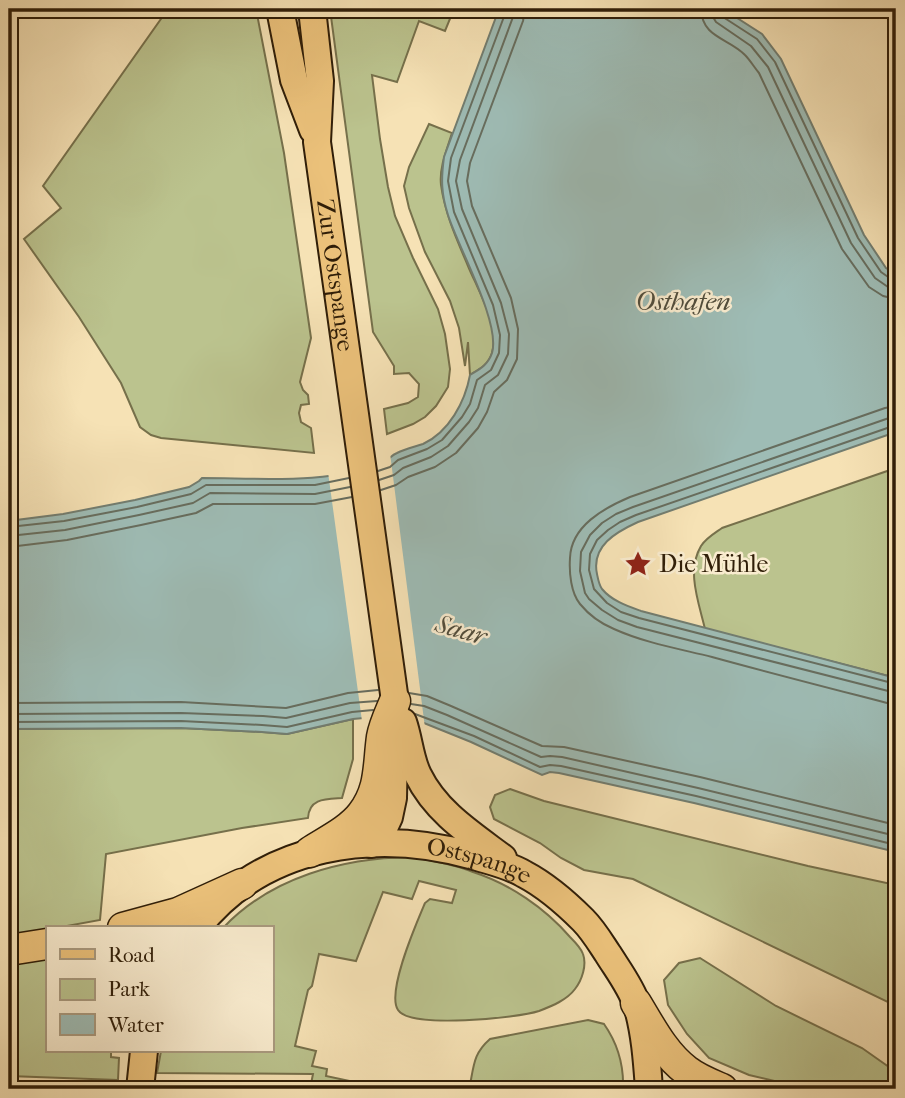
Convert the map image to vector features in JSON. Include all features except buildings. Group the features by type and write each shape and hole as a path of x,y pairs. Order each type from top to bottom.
{"highway":[{"path":"310,852 362,815 374,793 396,775 382,734 395,701"},
{"path":"134,926 178,913 242,884"},
{"path":"9,950 46,944"},
{"path":"636,1003 654,1032 686,1070 722,1089"}],"main road":[{"name":"Zur Ostspange","path":"280,9 294,80 317,142"},
{"name":"Zur Ostspange","path":"312,9 320,81 317,142 395,701"},
{"path":"370,844 383,830 389,817 396,775 434,800 446,814 524,874"},
{"name":"Ostspange","path":"199,926 242,884 310,852 396,843 450,849 496,863 524,874 551,892 597,936 621,973 636,1003 643,1029 649,1089"},
{"path":"140,1089 144,1052"}],"green space":[{"path":"168,9 256,9 284,153 311,338 300,382 308,395 309,404 301,405 299,413 301,422 311,428 314,453 161,438 140,427 121,383 24,239 61,208 43,186"},
{"path":"330,9 454,9 445,31 419,21 397,82 372,75 380,139 395,216 438,309 450,369 448,387 436,406 413,424 387,434 384,409 408,403 418,397 419,384 409,373 394,374 394,366 373,332"},
{"path":"429,124 452,133 441,172 445,206 487,309 493,332 494,343 488,361 470,375 468,342 465,366 459,328 450,301 425,252 404,186 409,167"},
{"path":"896,468 896,678 705,629 697,598 694,566 701,546 708,538 722,528"},
{"path":"353,719 353,759 342,798 324,799 315,803 308,818 106,854 100,920 67,926 46,926 46,930 9,937 9,729 181,728 287,734"},
{"path":"510,789 544,801 896,885 896,1006 633,879 584,870 561,858 540,843 494,819 490,807 495,795"},
{"path":"411,857 465,869 513,890 538,907 560,926 582,952 584,968 575,989 549,1007 527,1014 442,1021 407,1016 398,1010 395,1001 399,973 425,903 430,899 452,903 456,890 419,881 412,899 383,892 356,961 319,954 295,1046 316,1051 312,1066 327,1069 326,1076 387,1089 310,1089 313,1074 157,1073 161,1052 273,1052 273,926 225,926 242,910 286,883 334,866"},
{"path":"46,956 46,1052 111,1052 111,1057 119,1058 118,1080 9,1076 9,962"},
{"path":"700,958 776,1006 862,1048 896,1072 896,1089 808,1089 749,1075 709,1058 687,1034 668,1005 664,980 679,963"},
{"path":"588,1020 604,1024 613,1039 621,1063 623,1089 532,1089 470,1085 478,1054 490,1039"}],"water":[{"path":"499,9 723,9 762,34 781,59 864,235 886,268 896,274 896,432 638,522 607,541 596,564 602,589 615,600 630,607 896,678 896,852 559,773 542,775 419,721 385,716 353,719 287,734 181,728 9,729 9,521 135,500 189,487 202,478 294,479 341,474 384,462 395,454 423,444 448,424 460,406 470,375 488,361 493,340 485,305 446,207 442,186 443,165"}],"pier":[{"path":"390,453 425,728 385,719 362,721 328,472 385,458"}],"place":[{"name":"Die Mühle","path":"638,564"}],"water label":[{"name":"Osthafen","path":"683,301"},
{"name":"Saar","path":"461,630"}]}
